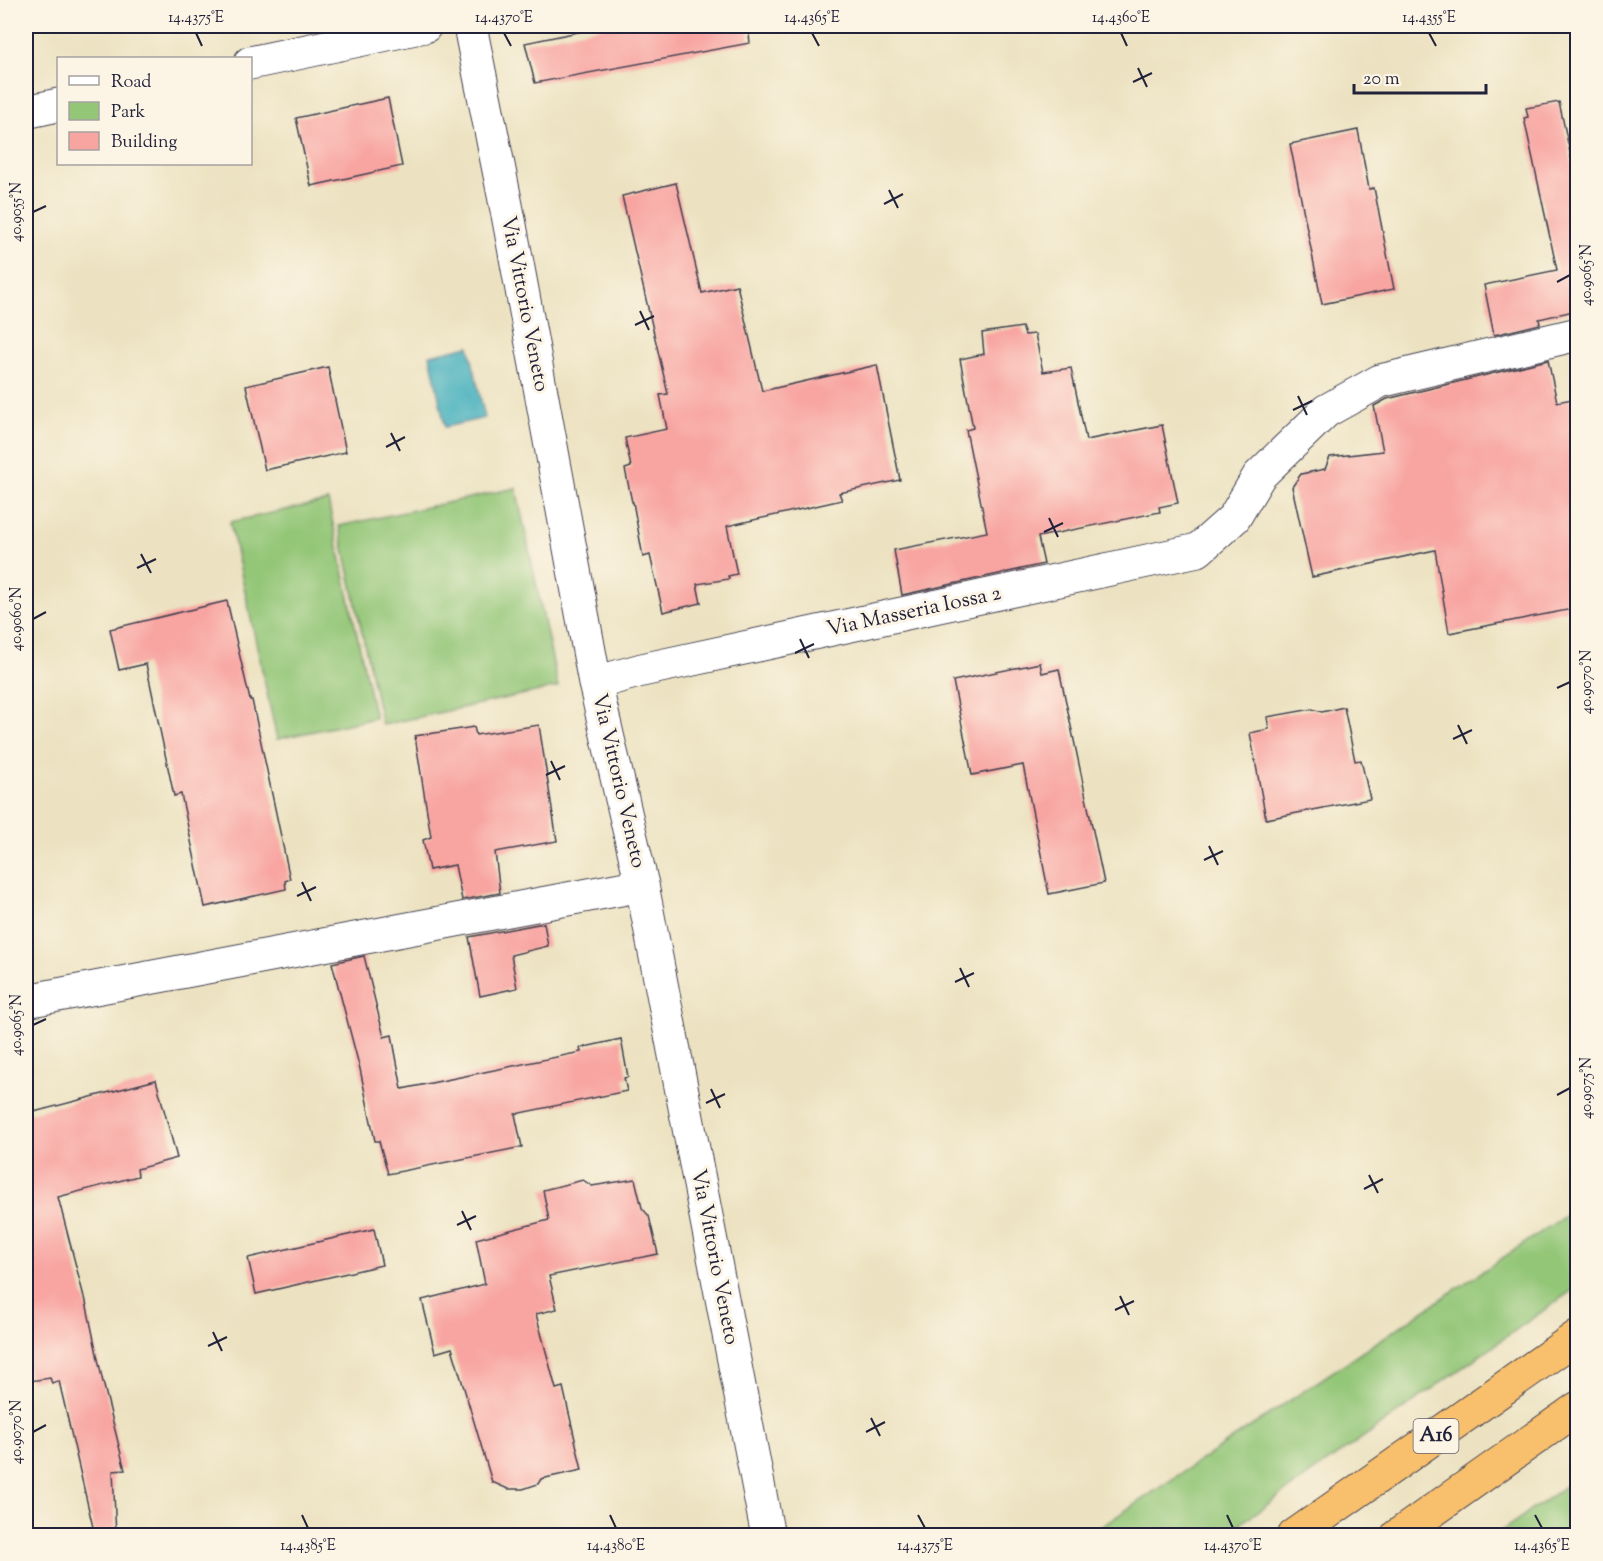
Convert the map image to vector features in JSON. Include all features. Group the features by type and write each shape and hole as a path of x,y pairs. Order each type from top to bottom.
{"highway":[{"name":"A16","path":"1294,1536 1578,1336"},
{"path":"1396,1536 1578,1408"}],"street":[{"path":"252,63 425,26"},
{"name":"Via Vittorio Veneto","path":"471,26 595,683 642,885 768,1536"},
{"path":"26,112 57,105"},
{"name":"Via Masseria Iossa 2","path":"595,683 654,668 1198,550 1234,518 1259,476 1326,411 1380,381 1578,334"},
{"path":"26,1000 642,885"}],"green space":[{"path":"516,488 558,687 382,725 339,526"},
{"path":"328,501 375,718 277,739 230,522"},
{"path":"1577,1208 1577,1287 1224,1535 1089,1535"},
{"path":"1577,1478 1577,1535 1496,1535"}],"water":[{"path":"469,346 485,418 445,427 430,355"}],"building":[{"path":"607,26 748,26 750,43 535,83 525,43"},
{"path":"388,98 402,166 311,186 296,118"},
{"path":"1559,102 1578,189 1578,310 1539,319 1540,324 1494,335 1484,285 1557,270 1524,118 1528,117 1526,108"},
{"path":"1358,130 1369,189 1374,188 1394,289 1322,304 1290,144"},
{"path":"676,183 702,293 737,285 762,391 877,365 900,480 839,493 842,500 727,526 737,574 728,576 729,579 697,584 701,603 663,612 650,555 643,557 625,469 631,467 625,438 667,429 660,395 668,394 622,196"},
{"path":"1022,327 1025,335 1035,334 1043,372 1071,368 1086,440 1162,425 1178,503 1159,507 1160,512 1038,537 1044,564 902,595 894,550 987,532 966,430 973,428 960,359 984,354 982,333"},
{"path":"1548,360 1557,402 1578,398 1578,608 1449,633 1435,550 1312,577 1292,487 1301,474 1325,469 1330,457 1383,451 1374,406 1387,399"},
{"path":"328,367 346,452 265,470 246,386"},
{"path":"227,601 250,700 252,700 290,879 285,881 286,889 205,907 181,794 174,796 146,664 119,670 110,629"},
{"path":"1040,663 1042,673 1059,669 1104,883 1049,894 1023,765 972,775 953,681"},
{"path":"1344,707 1355,761 1361,760 1370,799 1266,819 1250,733 1269,729 1267,717 1312,709 1322,712"},
{"path":"539,725 557,841 495,852 500,893 462,900 455,865 429,870 423,840 431,837 415,736 474,727 476,735"},
{"path":"544,923 548,946 511,955 517,988 480,996 469,937"},
{"path":"364,956 384,1037 392,1035 402,1089 581,1052 580,1048 621,1039 628,1077 624,1078 627,1091 515,1114 522,1147 388,1174 379,1141 375,1141 360,1069 332,963"},
{"path":"156,1080 177,1158 137,1169 138,1176 58,1197 85,1297 125,1470 113,1471 116,1536 95,1536 59,1381 52,1383 50,1378 30,1381 26,1362 26,1114"},
{"path":"635,1179 642,1208 649,1216 658,1254 549,1276 557,1309 536,1314 556,1389 563,1387 582,1470 541,1479 538,1484 523,1489 508,1489 492,1482 452,1348 435,1353 422,1300 485,1284 476,1239 549,1220 543,1190 583,1180 592,1186"},
{"path":"374,1229 382,1265 256,1294 248,1258"}]}
